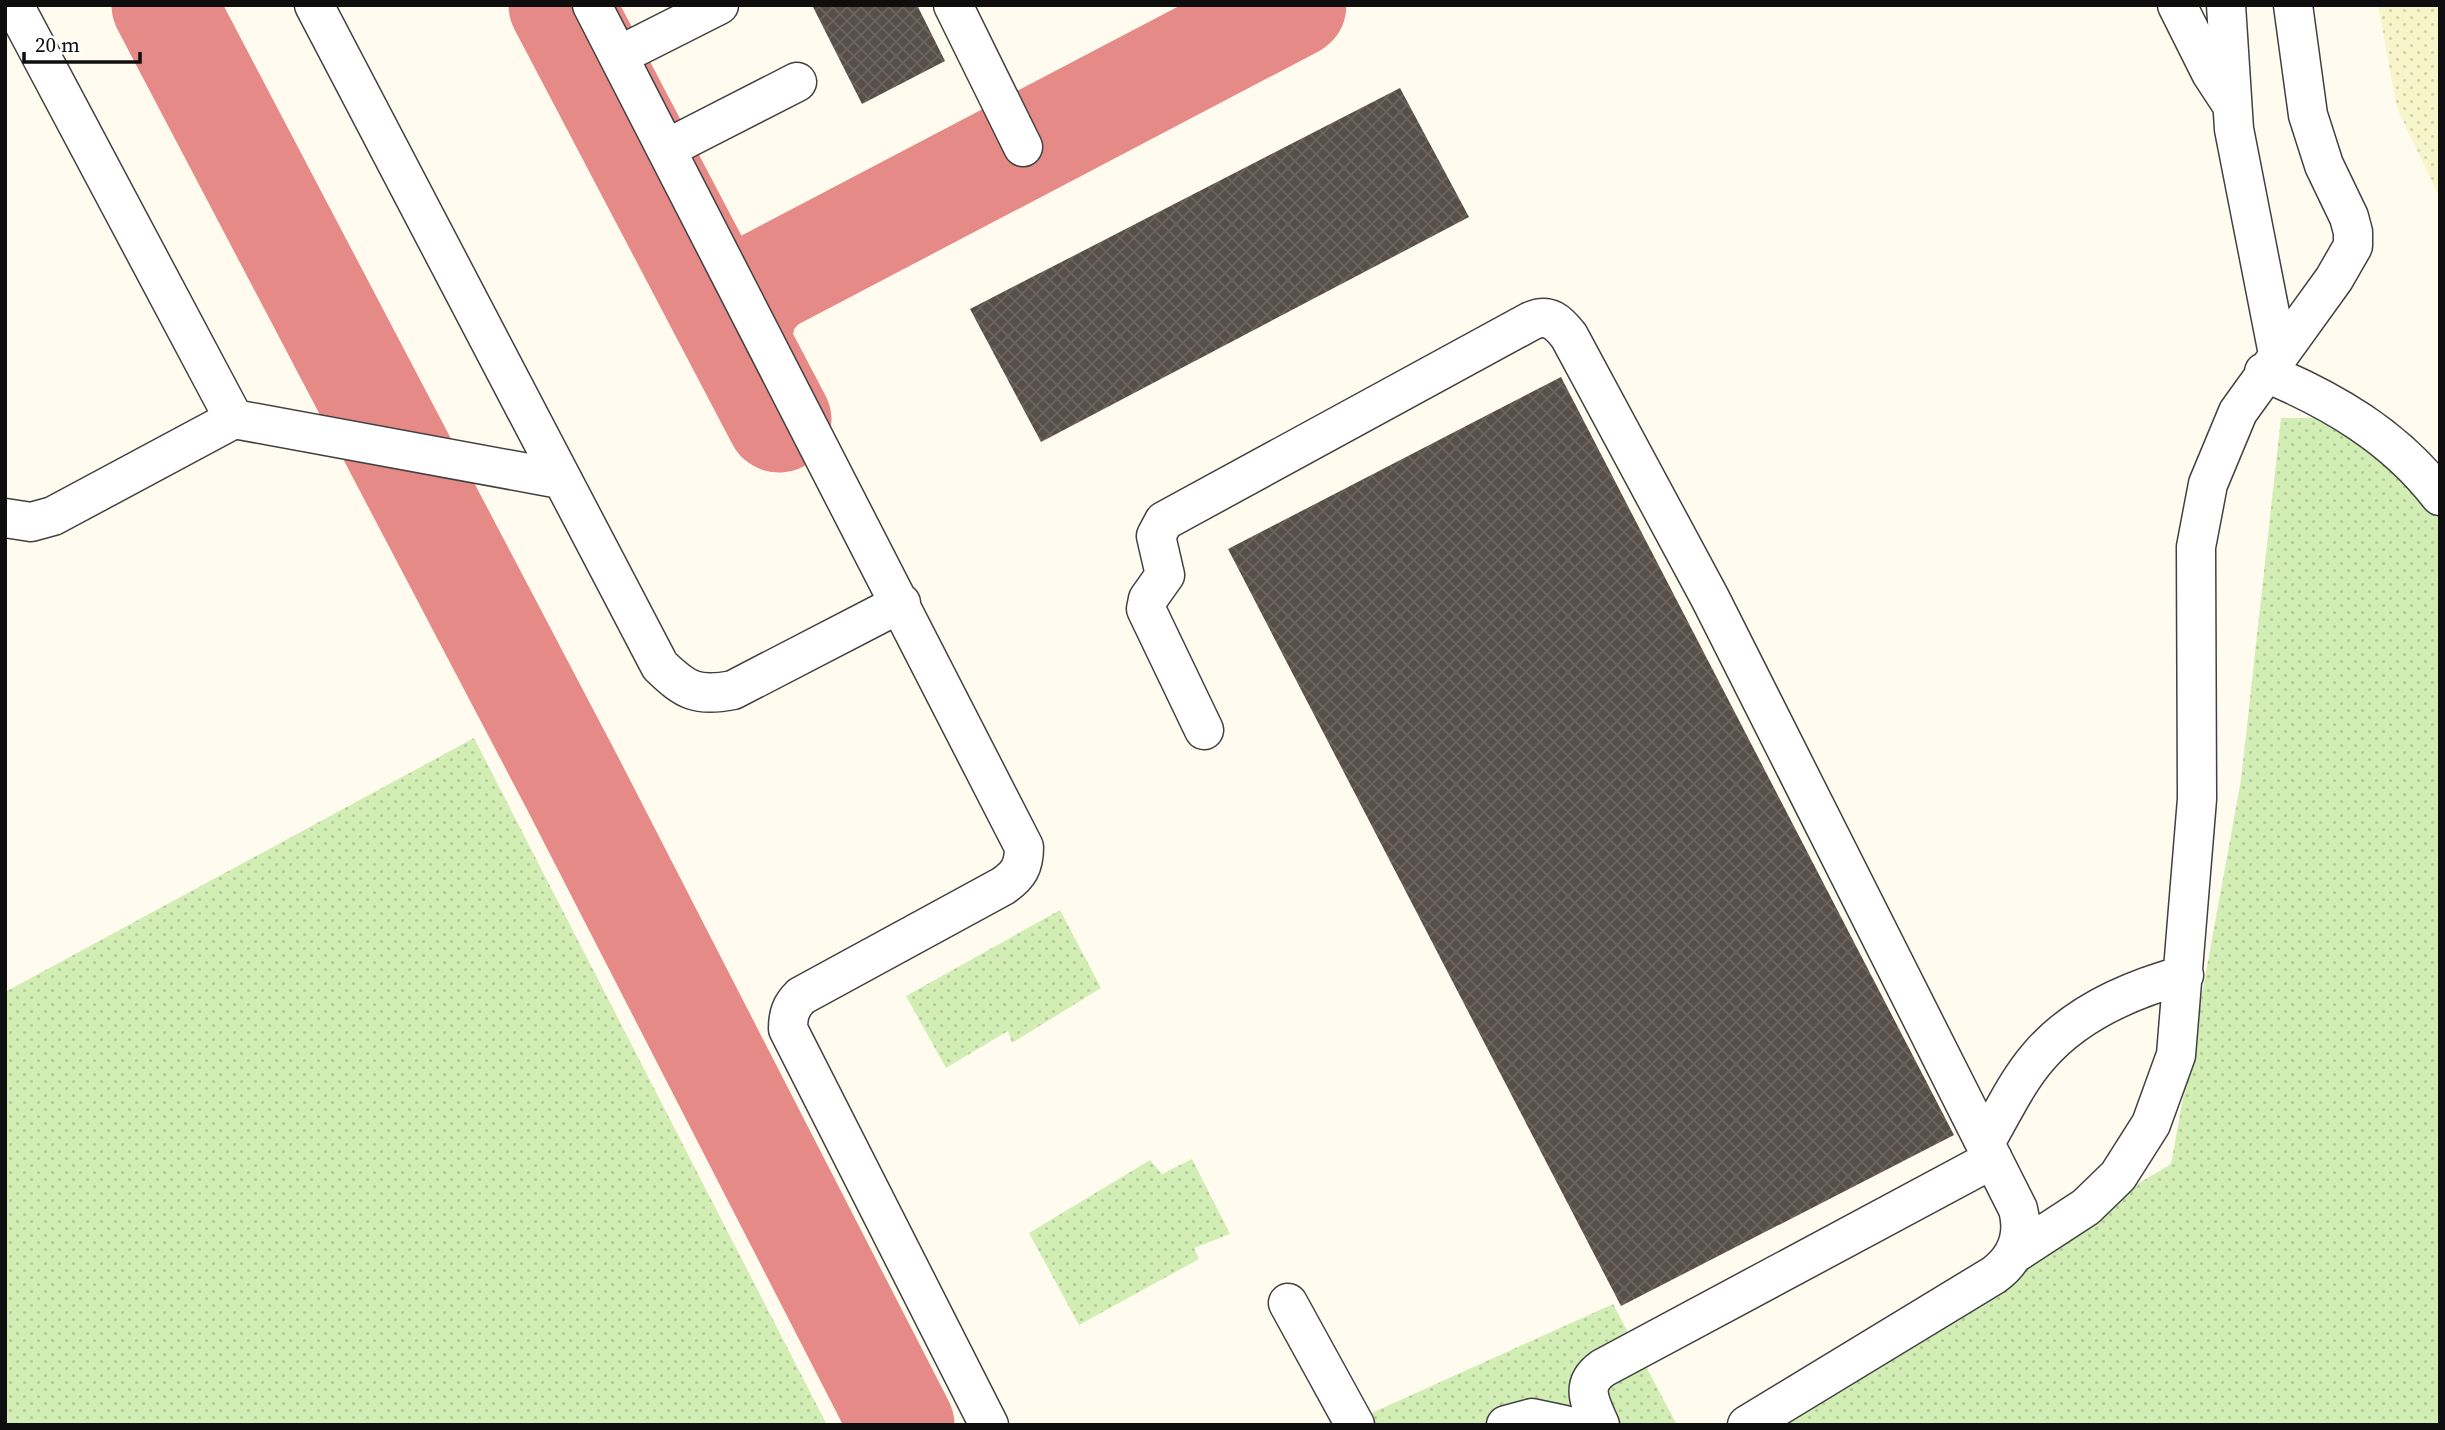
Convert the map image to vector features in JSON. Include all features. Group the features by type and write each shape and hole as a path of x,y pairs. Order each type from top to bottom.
{"lane":[{"path":"14,5 234,419"},
{"path":"314,5 660,666 681,686 707,695 733,690 901,603"},
{"path":"592,5 1024,847 1024,862 1017,876 802,996 793,1004 788,1016 788,1029 989,1425"},
{"path":"618,56 719,5"},
{"path":"953,5 1023,147"},
{"path":"2177,5 2211,73 2233,105"},
{"path":"2226,5 2234,129 2271,363 2307,390 2351,415 2391,444 2440,496"},
{"path":"1747,1425 1994,1275 2014,1254 2106,1189 2143,1139 2160,1104 2176,1055 2184,975 2197,799 2196,547 2208,484 2218,454 2238,412 2353,246 2353,232 2324,165 2308,115 2293,5"},
{"path":"666,149 797,82"},
{"path":"1204,730 1146,609 1148,598 1165,575 1156,536 1164,521 1531,321 1548,318 1558,322 1569,336 1710,598 1989,1151 2022,1223 2014,1254"},
{"path":"5,518 31,522 53,516 234,419 560,479"},
{"path":"1601,1425 1586,1388 1588,1381 1603,1368 1989,1151 2033,1065 2063,1033 2133,992 2184,975"},
{"path":"1288,1303 1355,1425"},
{"path":"1506,1425 1532,1418 1565,1425"}],"shaded area":[{"path":"2378,5 2440,5 2440,198 2397,108"}],"green space":[{"path":"2281,418 2338,418 2440,512 2440,1425 1734,1425 2171,1164 2241,780"},
{"path":"474,738 827,1425 5,1425 5,992"},
{"path":"1060,910 1101,988 1012,1043 1008,1031 946,1068 906,996"},
{"path":"1192,1159 1230,1234 1194,1248 1199,1259 1079,1325 1029,1233 1150,1160 1162,1174"},
{"path":"1613,1304 1677,1425 1345,1425"}],"building":[{"path":"812,5 917,5 945,61 862,104"},
{"path":"1400,88 1469,217 1041,442 970,309"},
{"path":"1561,377 1954,1135 1621,1306 1228,549"}],"taxiway":[{"path":"164,5 573,784 902,1425"},
{"path":"561,5 779,420"},
{"path":"738,341 746,304 766,282 1294,5"}]}
